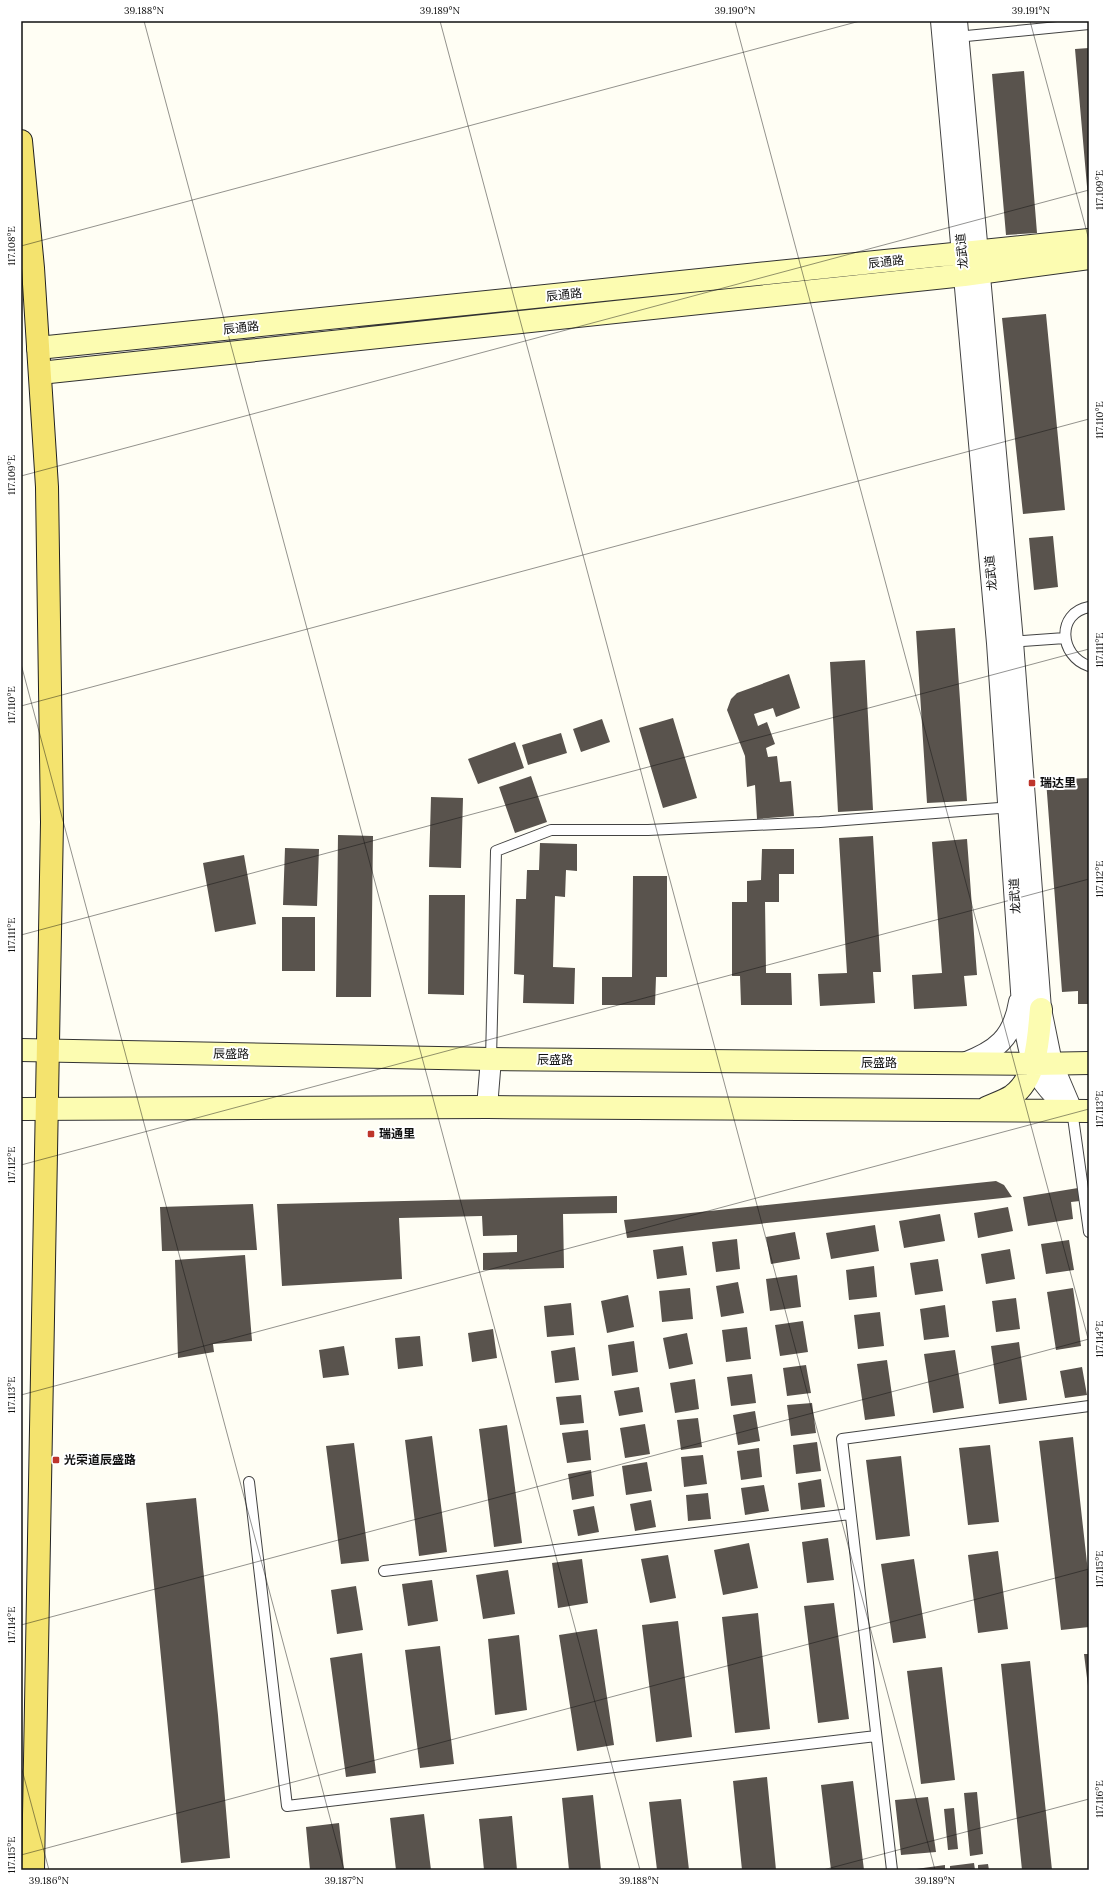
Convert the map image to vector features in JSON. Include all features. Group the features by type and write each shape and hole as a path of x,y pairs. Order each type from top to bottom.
{"main road":[{"path":"21,141 33,260 48,487 52,822 33,1870"}],"street":[{"name":"龙武道","path":"950,29 1005,642 1017,807 1021,992 1023,1020 1043,1064 1043,1081 1060,1103 1080,1110"},
{"name":"辰通路","path":"40,373 972,264 1089,240"},
{"name":"辰通路","path":"38,348 972,264 1089,258"},
{"path":"980,1111 1012,1095 1043,1064 1037,1046 1041,1009 1017,807"},
{"path":"962,1063 990,1052 1008,1035 1017,1012 1021,992"},
{"name":"辰盛路","path":"21,1050 491,1059 1043,1064 1089,1063"},
{"path":"487,1108 491,1059"},
{"path":"21,1109 487,1108 980,1111 1080,1110"}],"lane":[{"path":"950,29 1089,24"},
{"path":"1089,607 1076,612 1066,629 1065,638 1068,649 1074,657 1082,664 1089,666"},
{"path":"1005,642 1065,638"},
{"path":"491,1059 496,851 550,830 648,830 804,823 1017,807"},
{"path":"1080,1110 1089,1232"},
{"path":"892,1870 842,1439 1089,1406"},
{"path":"249,1482 287,1806 876,1736"},
{"path":"384,1570 850,1514"}],"building":[{"path":"1089,48 1089,198 1088,198 1075,49"},
{"path":"1024,71 1037,233 1006,235 992,74"},
{"path":"1046,314 1065,510 1023,514 1002,318"},
{"path":"1053,536 1058,587 1034,590 1029,538"},
{"path":"955,628 967,801 927,803 916,631"},
{"path":"865,660 873,810 838,812 830,662"},
{"path":"789,674 800,708 776,717 773,708 754,714 758,726 767,722 775,744 766,748 768,757 777,756 780,782 791,781 794,816 757,819 755,785 747,787 745,756 727,710 731,699 737,693"},
{"path":"673,718 697,798 663,808 639,728"},
{"path":"602,719 610,742 581,752 573,729"},
{"path":"561,733 567,753 528,765 522,745"},
{"path":"515,742 524,768 478,784 468,759"},
{"path":"531,776 547,822 515,833 499,787"},
{"path":"1089,778 1089,1004 1078,1004 1078,991 1062,992 1046,780"},
{"path":"431,797 463,798 461,868 429,867"},
{"path":"338,835 373,836 371,997 336,997"},
{"path":"873,836 881,972 873,972 875,1003 820,1006 818,974 847,973 839,838"},
{"path":"967,839 977,975 964,976 967,1006 914,1009 912,975 942,973 932,842"},
{"path":"540,843 577,844 577,871 566,870 565,897 555,896 553,967 575,968 574,1004 523,1003 524,975 514,974 516,899 526,899 527,870 539,870"},
{"path":"285,848 319,849 317,906 283,905"},
{"path":"762,849 794,849 794,874 779,874 779,902 765,902 766,973 791,973 792,1005 741,1005 740,976 732,976 732,902 747,902 747,881 761,880"},
{"path":"244,855 256,924 215,932 203,863"},
{"path":"633,876 667,876 667,977 656,977 655,1005 602,1005 602,977 632,977"},
{"path":"429,895 465,895 464,995 428,994"},
{"path":"282,917 315,917 315,971 282,971"},
{"path":"996,1181 1004,1185 1012,1197 627,1238 624,1220"},
{"path":"1078,1188 1080,1201 1071,1202 1073,1219 1028,1226 1023,1197"},
{"path":"617,1196 617,1213 563,1214 564,1268 483,1270 483,1253 517,1252 517,1235 483,1236 482,1216 399,1218 402,1279 282,1286 277,1204"},
{"path":"253,1204 257,1250 162,1251 160,1207"},
{"path":"1008,1207 1013,1231 978,1238 974,1213"},
{"path":"940,1214 945,1241 904,1248 899,1221"},
{"path":"875,1225 879,1251 831,1259 826,1233"},
{"path":"795,1232 800,1259 771,1264 766,1237"},
{"path":"737,1239 740,1269 716,1272 712,1242"},
{"path":"1069,1240 1074,1270 1046,1274 1041,1244"},
{"path":"683,1246 687,1275 657,1279 653,1250"},
{"path":"1010,1249 1015,1279 986,1284 981,1254"},
{"path":"245,1255 252,1341 213,1344 214,1352 178,1358 175,1260"},
{"path":"938,1259 943,1291 915,1295 910,1263"},
{"path":"874,1266 877,1297 849,1300 846,1270"},
{"path":"797,1275 801,1307 770,1311 766,1279"},
{"path":"738,1282 744,1313 721,1317 716,1286"},
{"path":"690,1288 693,1319 662,1322 659,1291"},
{"path":"1073,1288 1081,1346 1056,1350 1047,1292"},
{"path":"628,1295 634,1327 607,1333 601,1301"},
{"path":"1016,1298 1020,1329 996,1332 992,1301"},
{"path":"571,1303 574,1335 547,1337 544,1306"},
{"path":"945,1305 949,1337 924,1340 920,1309"},
{"path":"880,1312 884,1346 858,1349 854,1315"},
{"path":"803,1321 808,1352 780,1356 775,1325"},
{"path":"747,1327 751,1359 726,1362 722,1330"},
{"path":"493,1329 497,1358 472,1362 468,1333"},
{"path":"687,1333 693,1364 669,1369 663,1338"},
{"path":"420,1336 423,1366 398,1369 395,1338"},
{"path":"634,1341 638,1372 612,1376 608,1345"},
{"path":"1019,1342 1027,1400 999,1404 991,1346"},
{"path":"344,1346 349,1375 323,1378 319,1350"},
{"path":"575,1347 579,1380 555,1383 551,1351"},
{"path":"955,1350 964,1408 933,1413 924,1354"},
{"path":"887,1360 895,1416 865,1420 857,1364"},
{"path":"806,1365 811,1393 787,1396 783,1368"},
{"path":"1082,1367 1087,1395 1065,1398 1060,1371"},
{"path":"752,1374 756,1403 731,1406 727,1377"},
{"path":"695,1379 699,1409 675,1413 670,1383"},
{"path":"639,1387 643,1412 619,1416 614,1391"},
{"path":"581,1395 584,1423 560,1425 556,1397"},
{"path":"812,1403 816,1433 791,1436 787,1405"},
{"path":"755,1411 760,1441 738,1445 733,1415"},
{"path":"698,1418 702,1447 681,1450 677,1420"},
{"path":"645,1424 650,1454 625,1458 620,1428"},
{"path":"507,1425 522,1543 494,1547 479,1429"},
{"path":"588,1430 591,1460 567,1463 562,1433"},
{"path":"432,1436 447,1552 419,1556 405,1440"},
{"path":"1073,1437 1089,1581 1089,1627 1061,1630 1039,1441"},
{"path":"817,1442 821,1471 796,1474 793,1445"},
{"path":"354,1443 369,1561 341,1564 326,1446"},
{"path":"990,1445 999,1522 968,1525 959,1448"},
{"path":"759,1448 762,1477 741,1480 737,1451"},
{"path":"703,1455 707,1484 684,1487 681,1457"},
{"path":"901,1456 910,1536 876,1540 866,1460"},
{"path":"647,1462 652,1491 626,1495 622,1466"},
{"path":"591,1470 594,1496 572,1500 568,1474"},
{"path":"821,1479 825,1507 801,1510 798,1483"},
{"path":"764,1485 769,1511 745,1515 741,1488"},
{"path":"708,1493 711,1519 688,1521 686,1495"},
{"path":"196,1498 218,1715 230,1858 181,1863 146,1503"},
{"path":"651,1500 656,1527 635,1531 630,1504"},
{"path":"594,1506 599,1532 578,1536 573,1510"},
{"path":"828,1538 834,1580 807,1583 802,1542"},
{"path":"749,1543 758,1588 723,1595 714,1550"},
{"path":"998,1551 1008,1629 978,1633 968,1555"},
{"path":"668,1555 676,1598 650,1603 641,1559"},
{"path":"582,1559 588,1603 558,1608 552,1563"},
{"path":"914,1559 926,1638 893,1643 881,1564"},
{"path":"508,1570 515,1614 483,1619 476,1575"},
{"path":"432,1580 438,1621 408,1626 402,1584"},
{"path":"356,1586 363,1630 337,1634 331,1590"},
{"path":"834,1603 849,1719 818,1723 804,1606"},
{"path":"758,1613 770,1729 735,1733 722,1617"},
{"path":"678,1621 692,1737 656,1742 642,1625"},
{"path":"597,1629 614,1745 577,1751 559,1635"},
{"path":"519,1635 527,1710 495,1715 488,1639"},
{"path":"440,1646 454,1764 420,1768 405,1650"},
{"path":"362,1653 376,1773 346,1777 330,1658"},
{"path":"1084,1654 1089,1654 1088,1686"},
{"path":"1030,1661 1052,1870 1022,1870 1001,1664"},
{"path":"942,1667 955,1780 921,1784 907,1671"},
{"path":"767,1777 776,1870 742,1870 733,1781"},
{"path":"853,1781 864,1870 831,1870 821,1785"},
{"path":"977,1792 983,1854 970,1856 964,1793"},
{"path":"593,1795 601,1870 569,1870 562,1798"},
{"path":"928,1797 936,1852 901,1855 895,1800"},
{"path":"681,1799 689,1870 657,1870 649,1802"},
{"path":"954,1808 958,1849 948,1850 944,1809"},
{"path":"424,1814 431,1870 396,1870 390,1818"},
{"path":"512,1816 517,1870 484,1870 479,1819"},
{"path":"339,1823 344,1870 310,1870 306,1827"},
{"path":"974,1863 975,1870 950,1870 950,1866"},
{"path":"988,1864 989,1870 978,1870 978,1865"},
{"path":"945,1865 945,1870 916,1870 916,1869"}],"place":[{"name":"瑞达里","path":"1032,783"},
{"name":"瑞通里","path":"371,1134"},
{"name":"光荣道辰盛路","path":"56,1460"}]}
